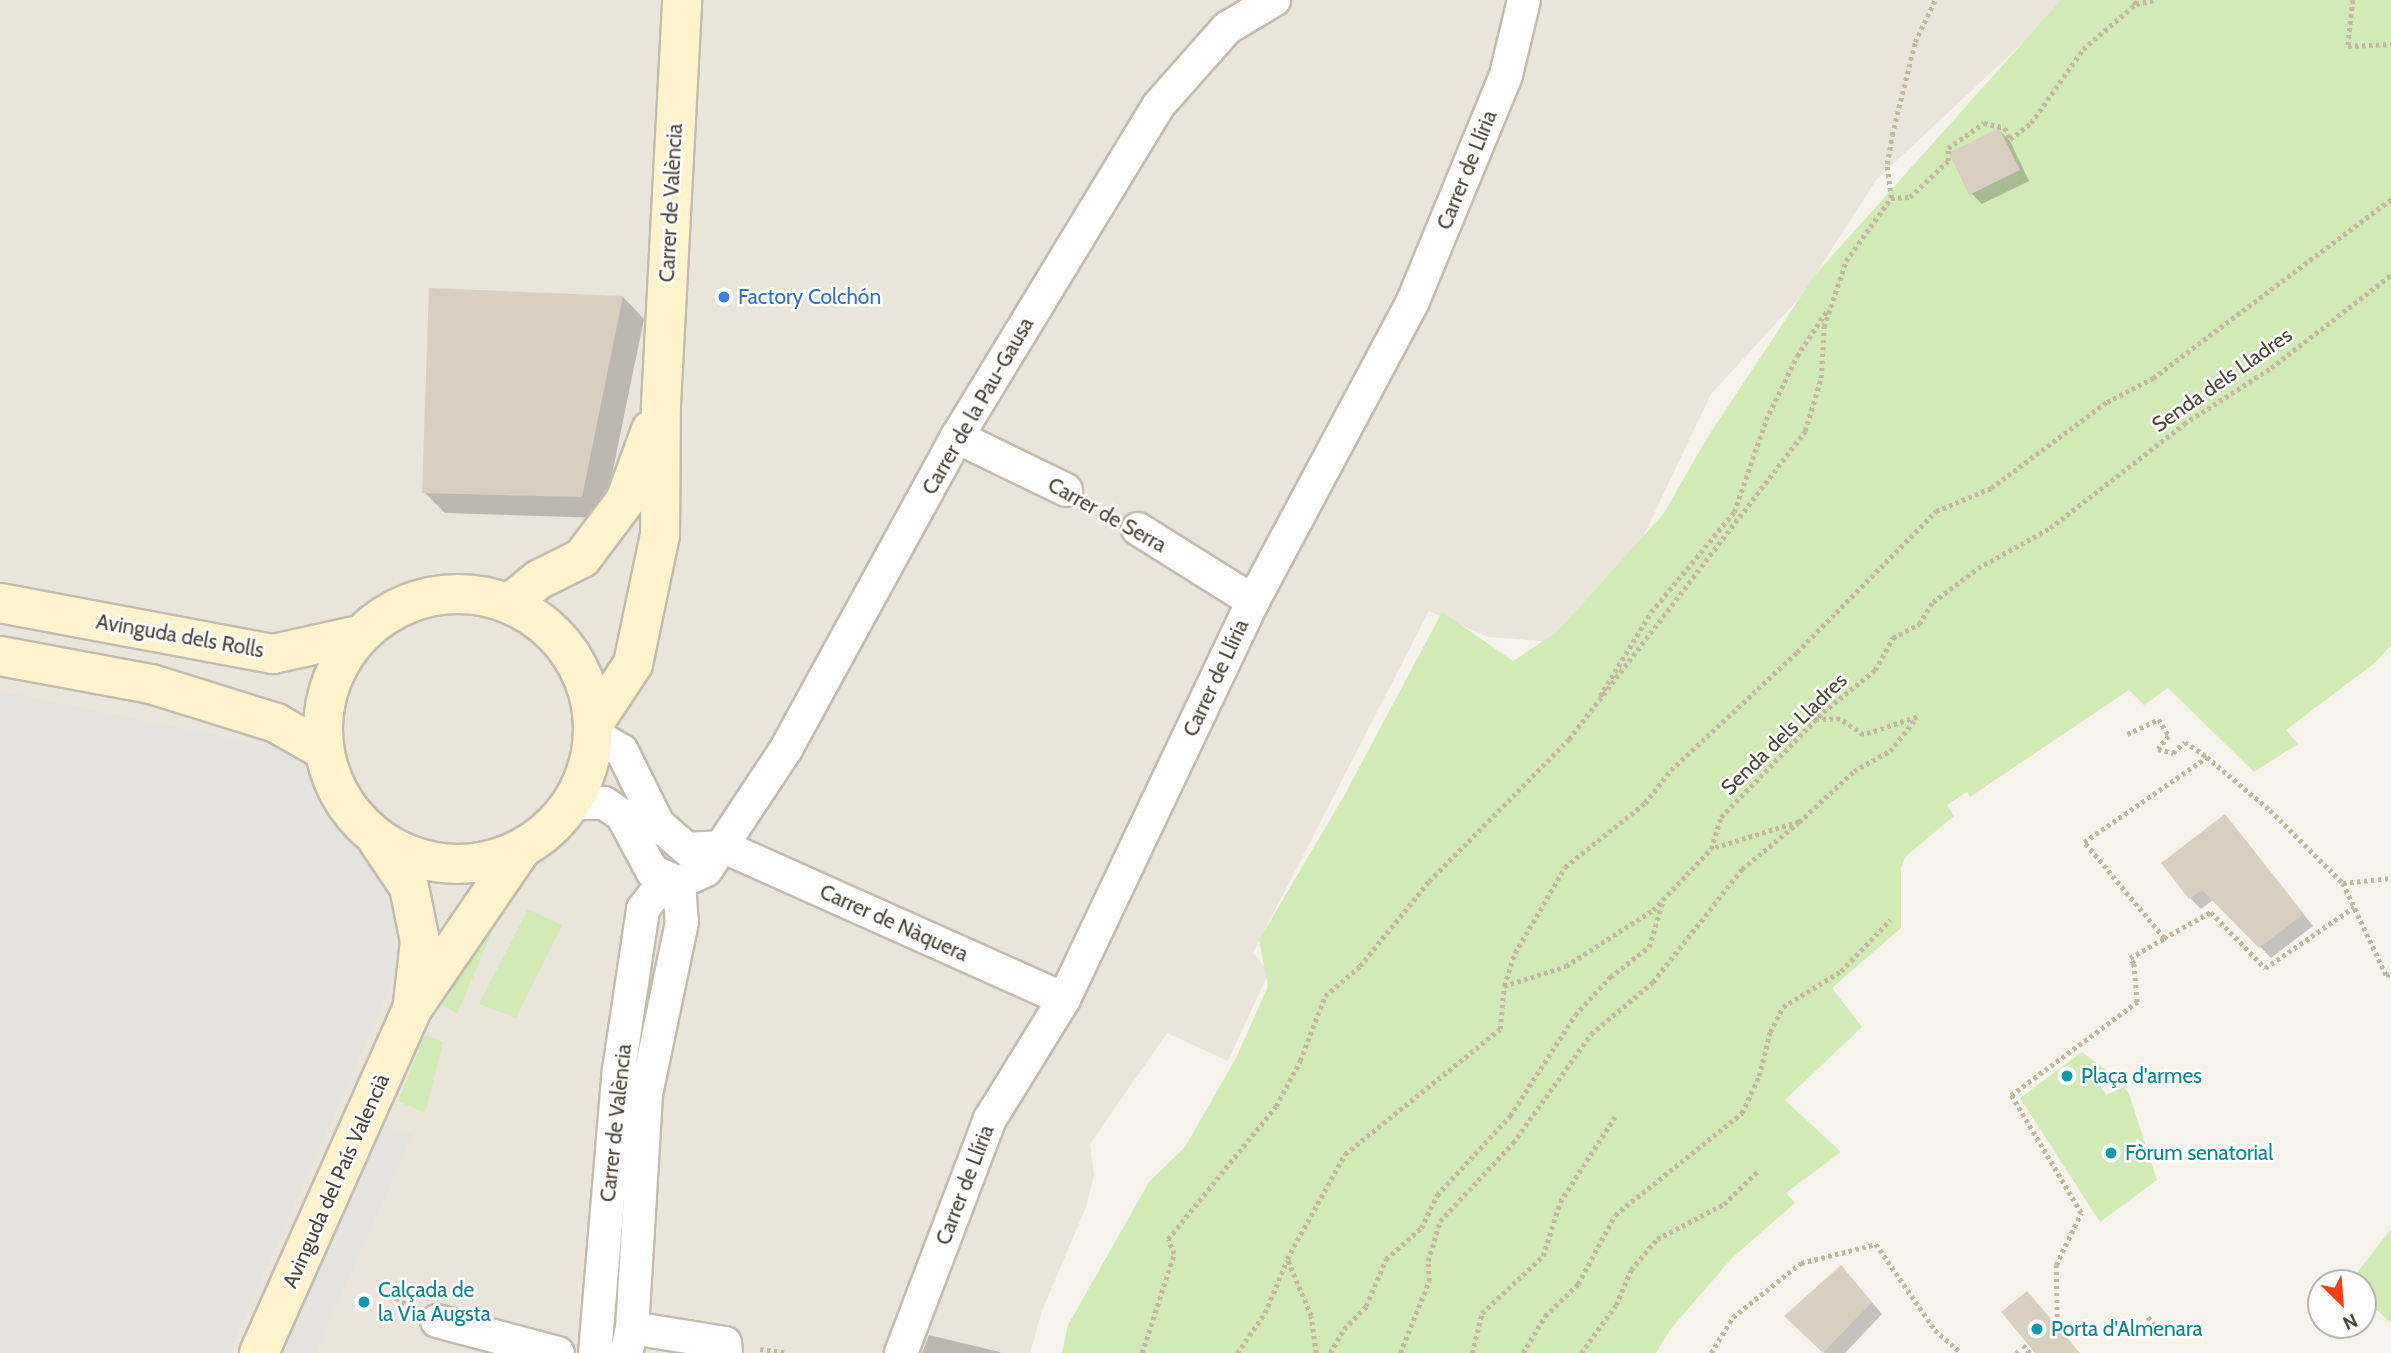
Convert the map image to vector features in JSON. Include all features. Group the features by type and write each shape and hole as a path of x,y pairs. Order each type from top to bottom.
{"main road":[{"name":"Carrer de València","path":"573,803 596,729 633,664 660,535 660,405 682,0"},
{"name":"Carrer de València","path":"510,603 540,579 582,558 625,501 660,405"},
{"path":"573,803 550,830 521,850 474,865 423,862 378,841 340,800 322,748 323,707 335,668 359,635 403,604 457,593 510,603 553,631 582,673 596,729"},
{"name":"Avinguda dels Rolls","path":"0,603 273,654 359,635"},
{"path":"0,656 151,684 276,723 322,748"},
{"name":"Avinguda del País Valencià","path":"378,841 410,887 420,942 412,1009"},
{"name":"Avinguda del País Valencià","path":"259,1353 412,1009 521,850"}],"street":[{"name":"Carrer de la Pau-Gausa","path":"724,847 786,749 957,437 1158,106 1227,28 1274,0"},
{"name":"Carrer de Llíria","path":"901,1353 990,1119 1064,999 1253,601 1413,301 1506,75 1524,0"},
{"name":"Carrer de Serra","path":"957,437 1066,490"},
{"name":"Carrer de Serra","path":"1138,529 1253,601"},
{"path":"596,729 622,751 658,824 687,849 724,847"},
{"path":"573,803 604,803 622,815 652,871 670,894 706,870 724,847"},
{"name":"Carrer de Nàquera","path":"724,847 1064,999"},
{"name":"Carrer de València","path":"595,1353 619,1070 643,909 670,894 682,922 646,1094 629,1340"},
{"path":"438,1321 558,1353"},
{"path":"629,1340 725,1348"}],"path":[{"path":"1595,705 1651,612 1734,512 1766,421 1797,356 1830,305 1846,261 1891,198 1887,164 1892,135 1915,42 1935,0"},
{"path":"1891,198 1910,197 1948,161 1948,148 1984,123 2005,128 2010,139 2031,123 2083,49 2133,2 2154,0"},
{"path":"2353,0 2348,46 2391,44"},
{"path":"1237,1353 1265,1313 1287,1259 1345,1154 1500,1029 1504,986 1515,953 1564,867 1645,803 1671,771 1797,652 1936,511 1990,488 2107,402 2152,378 2391,198"},
{"name":"Senda dels Lladres","path":"1504,986 1566,965 1663,900 1711,849 1721,817 1815,720 1875,670 1893,638 1919,624 1933,602 1978,568 2050,528 2391,275"},
{"path":"1142,1353 1174,1254 1168,1239 1276,1106 1300,1061 1325,996 1360,966 1429,881 1569,739 1805,431 1821,378 1830,305"},
{"path":"1399,1353 1429,1281 1427,1261 1440,1221 1513,1143 1591,1034 1653,982 1742,869 1799,822 1854,771 1890,751 1917,717 1863,736 1840,719 1815,720"},
{"path":"2127,734 2159,719 2169,736 2158,749 2173,754 2185,742 2270,810 2343,883 2386,975 2391,974"},
{"path":"2164,938 2084,842 2207,757"},
{"path":"1711,849 1799,822"},
{"path":"2343,883 2391,878"},
{"path":"1331,1353 1343,1329 1366,1306 1386,1259 1421,1228 1437,1195 1510,1116 1575,1015 1610,977 1650,947 1663,900"},
{"path":"2056,1317 2056,1265 2081,1213 2011,1094 2137,1002 2130,958 2211,912 2265,968 2354,907"},
{"path":"1523,1353 1545,1316 1578,1284 1615,1215 1742,1114 1759,1076 1770,1032 1783,1007 1841,971 1890,920"},
{"path":"1472,1353 1482,1313 1543,1256 1560,1202 1616,1115"},
{"path":"1581,1353 1616,1305 1632,1269 1657,1239 1724,1204 1759,1170"},
{"path":"1711,1353 1733,1317 1801,1263 1876,1244 1935,1330 1961,1353"},
{"path":"1287,1259 1311,1316 1316,1353"},
{"path":"2148,1317 2156,1327"},
{"path":"2023,1345 2030,1353"}],"shaded area":[{"path":"0,0 2061,0 2030,36 1876,180 1804,293 1711,394 1643,537 1555,642 1488,637 1429,611 1253,953 1269,972 1228,1061 1167,1033 1090,1144 1094,1175 1086,1207 1042,1311 1030,1353 0,1353"},
{"path":"0,691 281,748 308,774 326,810 397,893 405,954 229,1353 0,1353"},
{"path":"381,1124 413,1135 315,1353 281,1353"}],"green space":[{"path":"2061,0 2391,0 2391,645 2376,662 2286,730 2298,744 2254,772 2168,688 2144,705 2129,690 1970,797 1967,792 1947,805 1954,816 1905,857 1901,868 1901,928 1832,988 1862,1027 1785,1100 1841,1152 1786,1193 1795,1203 1732,1258 1669,1331 1656,1353 1062,1353 1068,1325 1149,1182 1185,1147 1236,1058 1268,986 1259,940 1344,796 1442,612 1513,661 1557,632 1664,513 1707,438 1815,275"},
{"path":"508,895 457,1014 440,1003 479,929"},
{"path":"528,909 562,925 516,1018 479,1004"},
{"path":"425,1035 443,1042 425,1113 398,1101"},
{"path":"2082,1052 2106,1070 2096,1079 2106,1095 2124,1087 2129,1094 2157,1180 2100,1222 2020,1098"},
{"path":"2391,1229 2391,1323 2377,1310 2377,1269 2360,1269"}],"building":[{"path":"1999,128 2020,170 1969,195 1949,153"},
{"path":"429,288 623,296 582,497 422,493"},
{"path":"2225,814 2304,914 2259,948 2202,890 2189,899 2161,863"},
{"path":"1841,1265 1872,1302 1823,1353 1784,1316"},
{"name":"Porta d'Almenara","path":"2027,1291 2080,1353 2035,1353 2001,1312"}],"place":[{"name":"Factory Colchón","path":"724,297"},
{"name":"Plaça d'armes","path":"2067,1076"},
{"name":"Fòrum senatorial","path":"2111,1153"},
{"name":"Calçada de la Via Augsta","path":"364,1302"},
{"name":"Porta d'Almenara","path":"2037,1329"}]}
